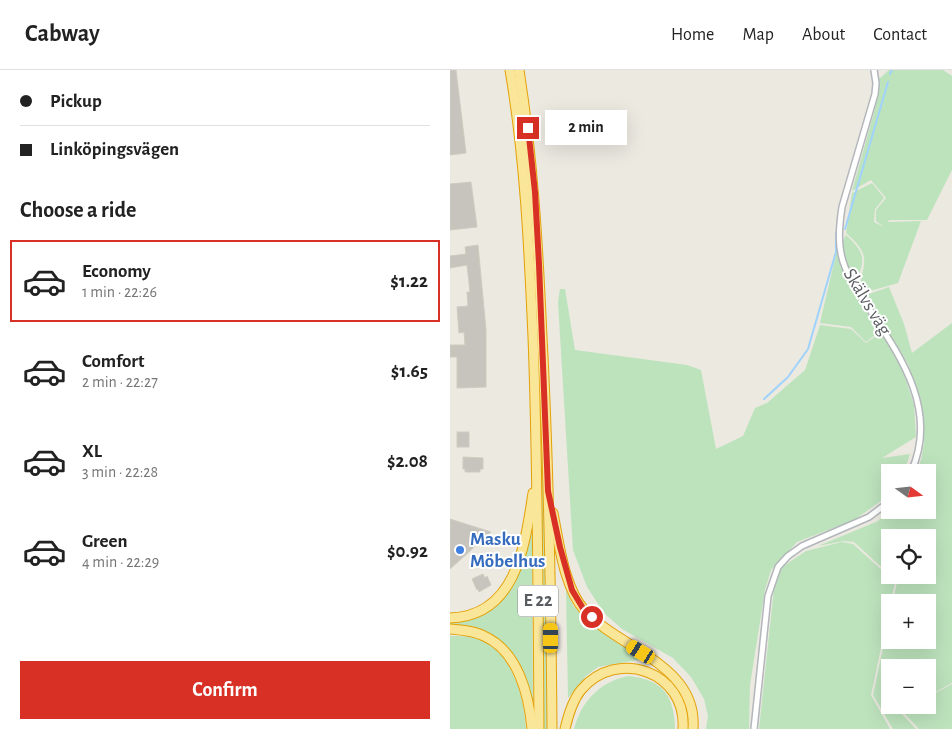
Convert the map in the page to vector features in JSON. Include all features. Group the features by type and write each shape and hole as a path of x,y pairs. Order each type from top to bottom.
{"highway":[{"name":"E 22","path":"510,70 520,139 525,192 532,327 537,473 538,729"},
{"name":"E 22","path":"519,70 535,192 545,384 552,729"},
{"path":"450,618 478,613 499,598 507,586 515,572 523,547 537,473"},
{"path":"548,491 564,563 576,597 584,610 599,624 618,638 652,658 673,675 684,689 692,707 693,729"},
{"path":"450,629 463,630 485,636 507,653 522,680 532,729"},
{"path":"565,729 574,702 580,691 591,681 610,670 629,668 648,672 658,677 672,690 681,706 683,729"}],"street":[{"name":"Skälvs väg","path":"874,70 875,94 842,207 839,240 845,268 900,357 914,388 920,412 920,428 915,464"},
{"path":"754,729 768,596 778,568 788,556 802,546 869,516 881,507"}],"green space":[{"path":"889,70 943,70 952,76 952,170 927,220 889,220 888,222 921,221 898,283 870,291 860,283 864,266 862,250 846,233 852,193 872,183 884,198 875,209 874,222 884,227 876,221 876,210 886,198 871,180 852,191 875,109 879,79"},
{"path":"846,235 858,248 862,260 862,266 853,289 879,332 866,342 851,327 820,323 836,254"},
{"path":"889,287 904,324 912,353 952,323 952,683 936,692 936,659 881,659 881,709 873,695 883,649 936,649 936,594 895,594 897,584 936,584 936,529 881,529 881,567 854,542 844,541 818,546 878,521 881,518 936,519 936,464 919,464 924,443 919,396 908,364 866,295"},
{"path":"560,289 565,289 575,350 687,365 701,370 716,449 743,436 755,408 767,403 805,370 820,325 851,329 866,343 880,333 901,364 914,405 916,437 882,458 910,454 907,464 881,464 881,501 854,520 797,542 771,570 765,590 750,685 749,729 706,729 708,716 704,699 691,677 673,658 622,629 604,613 587,587 573,550 558,302"},
{"path":"541,451 546,549 547,729 543,729"},
{"path":"531,533 533,708 521,669 504,644 491,636 450,627 450,622 468,620 483,614 506,594 522,565"},
{"path":"842,542 853,544 881,569 881,584 895,584 892,594 881,594 881,648 871,695 890,729 759,729 774,588 782,567 806,551"},
{"path":"566,590 574,607 589,623 643,659 598,667 586,676 568,698"},
{"path":"450,636 481,640 501,655 515,678 523,704 526,729 450,729"},
{"path":"629,676 650,681 664,691 672,707 675,729 574,729 587,701 594,694 610,682"},
{"path":"952,684 952,729 919,729 905,714 936,714 936,693"},
{"path":"884,714 902,714 916,729 893,729"}],"building":[{"path":"450,70 456,70 466,153 450,155"},
{"path":"471,182 477,227 450,230 450,184"},
{"path":"478,245 486,330 486,387 457,388 457,357 450,357 450,345 465,345 464,332 459,333 457,307 468,306 467,292 470,292 467,265 450,268 450,256 466,254 465,247"},
{"path":"457,432 469,432 469,447 457,447"},
{"path":"463,457 483,458 483,469 480,469 480,472 465,472 465,469 463,469"},
{"name":"Masku Möbelhus","path":"450,519 491,532 450,569"},
{"path":"483,574 485,578 487,576 491,585 479,592 472,579"}],"waterway":[{"path":"890,74 892,70"},
{"path":"845,229 888,82"},
{"path":"764,399 788,377 808,349 836,252 836,233"}],"place":[{"name":"Masku Möbelhus","path":"460,550"}],"route":[{"path":"528,128 535,192 539,264 548,491 560,547 572,590 584,610 592,617"}]}
